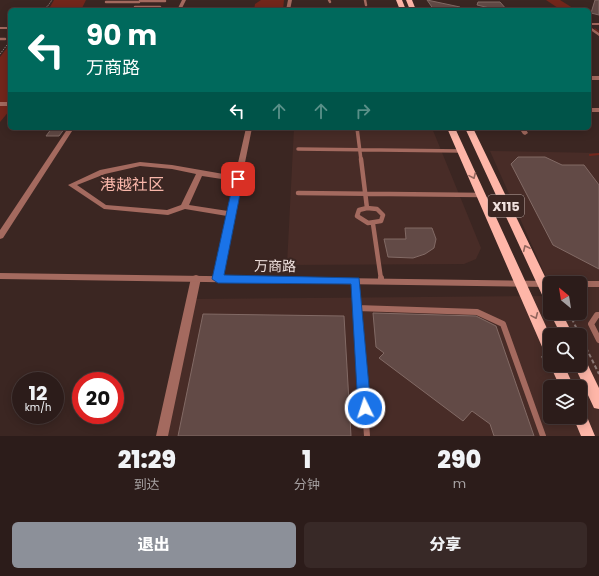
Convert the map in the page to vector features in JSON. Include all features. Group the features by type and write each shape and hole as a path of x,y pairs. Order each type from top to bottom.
{"main road":[{"name":"X115","path":"452,130 543,333"},
{"name":"X115","path":"470,130 543,278"},
{"path":"584,372 599,403"},
{"path":"583,424 588,436"}],"street":[{"path":"591,28 599,35"},
{"path":"0,236 70,130"},
{"path":"218,279 249,130"},
{"path":"231,214 184,207 168,213 104,207 72,185 103,172 140,164 172,167 238,179"},
{"path":"184,207 200,173"},
{"name":"万商路","path":"0,276 543,284"},
{"path":"162,436 196,278"},
{"path":"587,284 599,284"}],"lane":[{"path":"366,0 366,5"},
{"path":"134,8 140,1"},
{"path":"106,2 165,1"},
{"path":"134,8 160,7"},
{"path":"0,39 5,39"},
{"path":"357,130 367,208"},
{"path":"298,149 462,151"},
{"path":"298,193 481,195"},
{"path":"367,208 377,209 383,214 381,221 373,224 363,222 357,216 359,210 367,208"},
{"path":"373,224 381,281"},
{"path":"356,281 367,436"},
{"path":"357,308 477,312 502,324 543,436"},
{"path":"599,315 597,315 591,324 599,340"}],"path":[{"path":"44,8 47,7 52,0"},
{"path":"0,54 8,44"},
{"path":"572,320 599,374"}],"shaded area":[{"path":"54,0 86,0 82,8 48,8 50,7"},
{"path":"261,0 284,0 283,8 254,8 255,4"},
{"path":"546,0 560,0 573,8 558,8"},
{"path":"8,47 8,112 0,122 0,57"},
{"path":"294,130 433,130 481,248 476,259 464,264 287,265"},
{"path":"490,151 599,153 599,436 163,436 194,299 543,296 543,320 587,320 587,276 546,276"}],"building":[{"path":"427,0 460,7 460,8 433,8"},
{"path":"595,0 599,0 599,15 591,13"},
{"path":"478,2 500,2 505,8 490,8 477,5"},
{"path":"50,130 64,130 59,136 46,136"},
{"path":"518,157 545,157 562,165 584,165 599,185 599,269 553,245 511,164"},
{"path":"405,228 432,228 436,239 434,248 425,254 413,258 388,257 384,239 406,239"},
{"path":"373,313 476,316 496,326 534,436 494,436 490,424 472,411 463,421 379,358 384,353 376,347"},
{"path":"203,314 344,316 351,436 178,436"}],"waterway":[{"path":"595,29 599,32"},
{"path":"590,155 599,154"}],"district":[{"name":"港越社区","path":"132,184"}],"route":[{"path":"238,179 218,279 356,281 365,408"}]}
